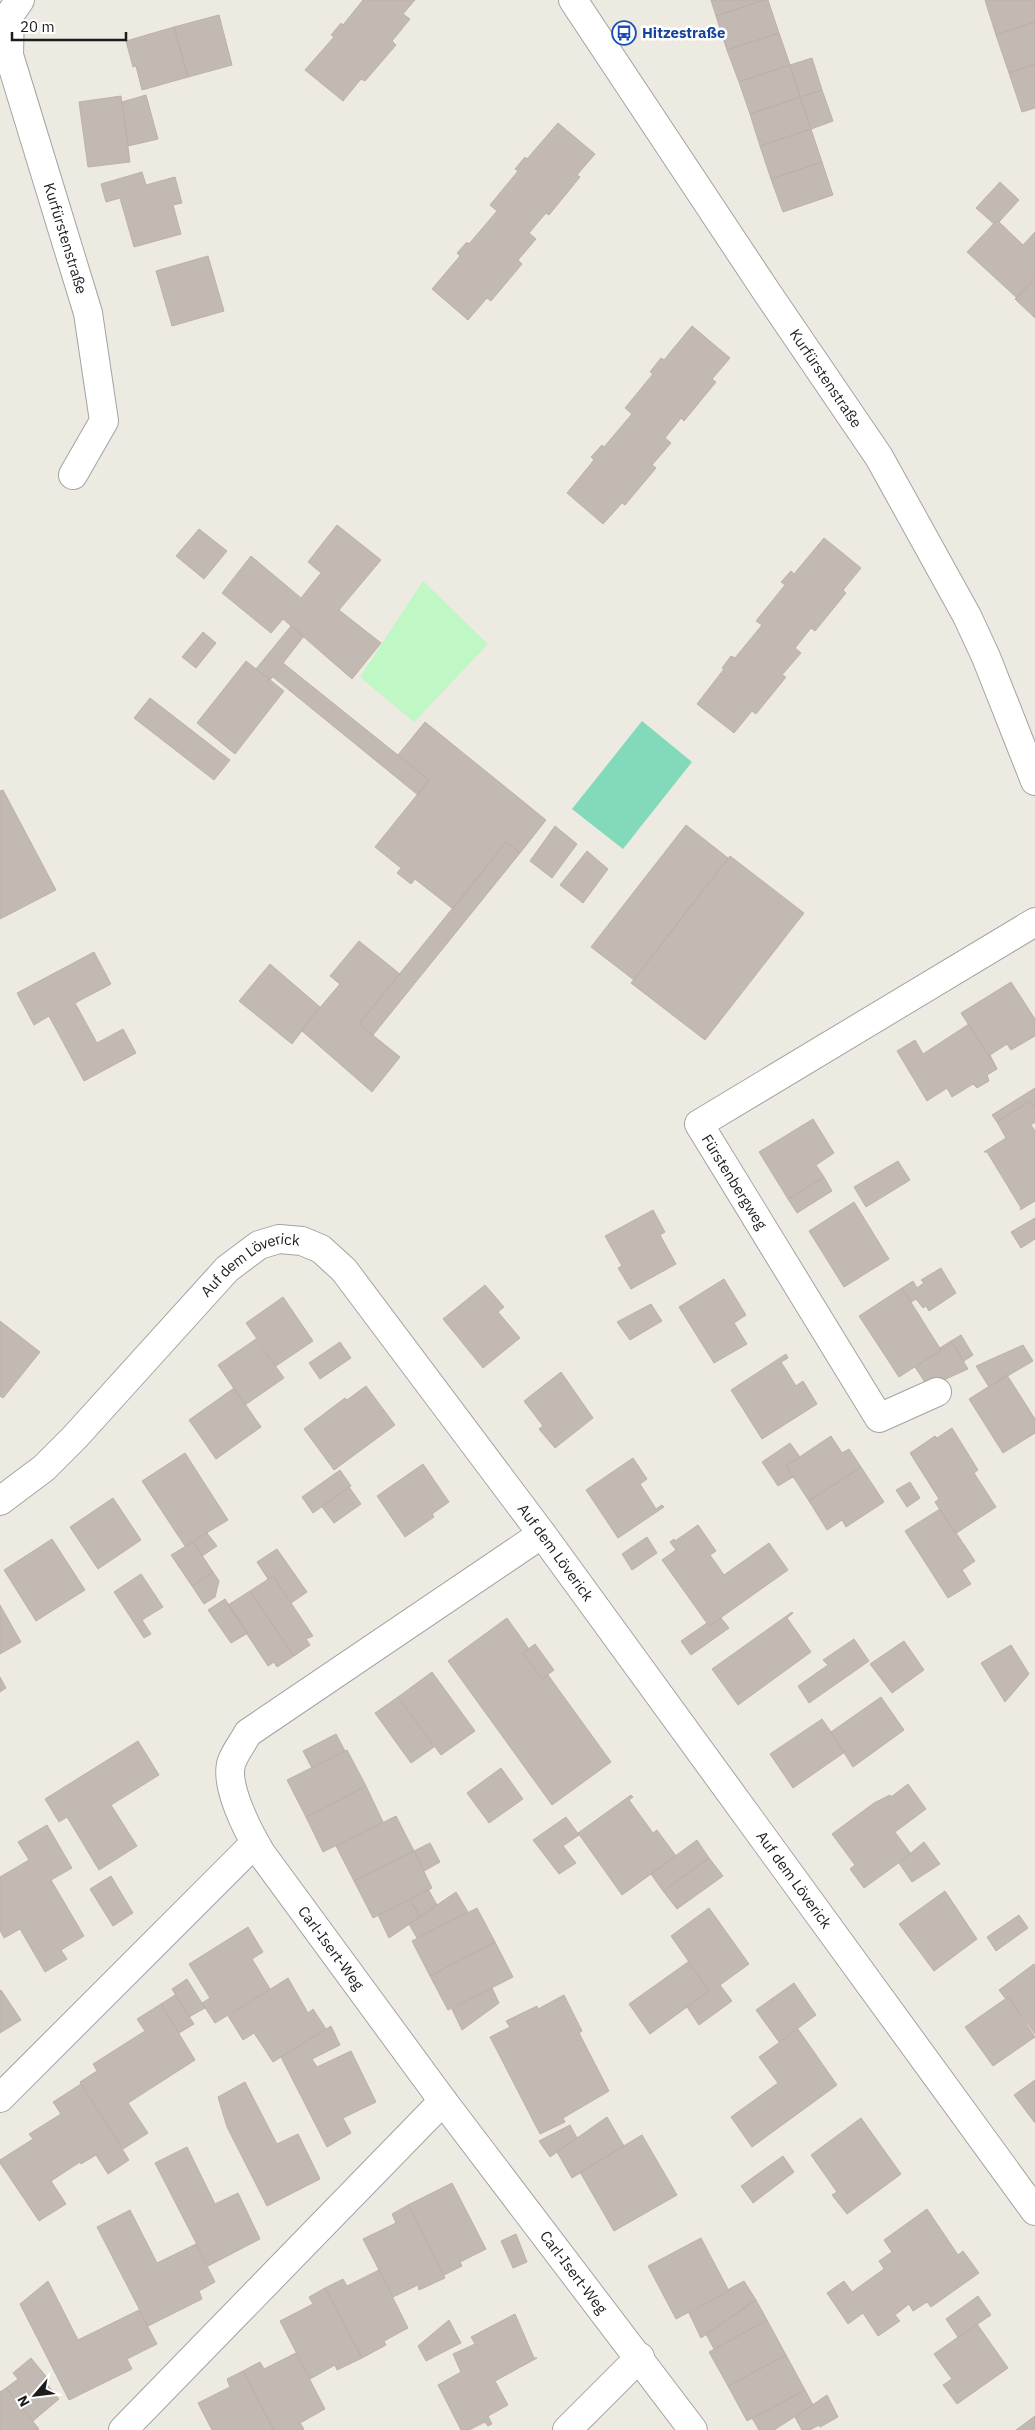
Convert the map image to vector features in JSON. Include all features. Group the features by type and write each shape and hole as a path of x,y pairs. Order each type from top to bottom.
{"street":[{"name":"Kurfürstenstraße","path":"20,0 10,14 9,55 88,312 104,421 73,475"},
{"name":"Kurfürstenstraße","path":"573,0 739,251 879,457 971,624 1035,781"},
{"name":"Fürstenbergweg","path":"937,1392 879,1418 699,1124 1035,922"},
{"name":"Auf dem Löverick","path":"0,1501 44,1468 75,1437 227,1269 259,1245 279,1239 302,1241 321,1249 344,1270 542,1534 1035,2211"},
{"name":"Carl-Isert-Weg","path":"542,1534 248,1733 231,1762 232,1787 244,1824 255,1843 444,2101 693,2430"},
{"path":"0,2098 255,1843"},
{"path":"122,2430 444,2101"},
{"path":"567,2430 640,2358"}],"green space":[{"path":"423,581 488,644 414,722 360,677"},
{"path":"642,721 692,762 623,849 572,809"}],"building":[{"path":"363,0 415,0 403,14 410,19 392,41 396,45 365,81 361,79 343,101 305,70 334,37 331,35 341,23 343,25"},
{"path":"711,0 764,0 716,16"},
{"path":"768,0 779,33 727,50 716,16"},
{"path":"985,0 1035,0 1035,22 996,35"},
{"path":"219,15 232,65 188,77 174,27"},
{"path":"1035,22 1035,64 1009,73 996,35"},
{"path":"174,27 188,77 142,90 136,66 133,67 126,41"},
{"path":"779,33 790,65 739,82 727,50"},
{"path":"812,58 822,90 800,97 790,65"},
{"path":"1035,64 1035,108 1022,112 1009,73"},
{"path":"790,65 800,97 750,114 739,82"},
{"path":"822,90 833,121 811,129 800,97"},
{"path":"146,95 158,139 128,146 122,102"},
{"path":"121,96 130,162 88,167 79,102"},
{"path":"800,97 811,129 760,146 750,114"},
{"path":"558,123 595,154 577,175 580,177 549,215 546,213 529,233 536,239 518,260 522,264 491,301 487,298 468,320 432,289 460,256 457,253 467,242 469,244 497,211 490,205 518,171 515,169 525,157 527,159"},
{"path":"811,129 822,162 771,179 760,146"},
{"path":"822,162 833,195 783,212 771,179"},
{"path":"142,172 146,185 175,177 182,203 173,205 181,234 134,247 120,198 106,202 101,184"},
{"path":"1000,182 1019,200 999,222 997,220 994,224 976,208"},
{"path":"997,220 1023,245 1035,232 1035,278 1017,298 967,252"},
{"path":"208,256 224,311 172,326 156,271"},
{"path":"1035,278 1035,318 1015,299"},
{"path":"692,326 730,358 712,379 716,382 684,421 681,418 665,438 671,443 652,465 656,468 625,505 622,503 603,524 567,493 594,460 591,457 602,445 604,447 632,414 625,408 653,374 650,372 661,358 664,360"},
{"path":"337,525 381,560 339,610 381,643 352,679 283,619 271,633 222,593 251,556 301,598 321,573 308,562"},
{"path":"199,529 227,551 204,579 176,556"},
{"path":"824,538 861,568 843,590 846,593 815,631 811,628 795,648 801,653 782,675 786,677 756,714 752,711 734,733 697,704 724,669 722,668 731,656 735,658 762,625 756,621 785,585 781,582 791,571 794,574"},
{"path":"291,626 304,636 283,663 429,780 418,795 273,677 270,680 256,669"},
{"path":"203,632 216,643 196,668 182,657"},
{"path":"246,661 284,691 235,754 197,723"},
{"path":"150,698 230,760 214,780 134,718"},
{"path":"425,722 546,820 520,853 506,842 453,909 415,879 411,884 397,873 401,868 375,847 429,780 398,755"},
{"path":"3,790 56,890 0,919 0,791"},
{"path":"686,825 728,858 634,980 591,947"},
{"path":"555,826 577,844 552,878 530,861"},
{"path":"506,842 520,853 373,1035 359,1024"},
{"path":"587,851 608,869 583,903 560,885"},
{"path":"730,856 804,913 705,1040 631,983"},
{"path":"359,941 400,974 359,1024 400,1057 372,1092 301,1030 340,984 330,976"},
{"path":"94,952 111,984 75,1003 97,1043 123,1029 136,1053 84,1081 49,1016 34,1025 17,993"},
{"path":"270,964 320,1007 292,1044 239,1001"},
{"path":"1011,982 1035,1019 1035,1036 1011,1050 1007,1044 990,1055 997,1069 961,1013"},
{"path":"969,1024 997,1069 987,1075 989,1081 977,1088 973,1084 952,1097 947,1088 927,1101 897,1051 915,1040 923,1054"},
{"path":"1035,1088 1035,1109 1030,1101 997,1122 992,1115"},
{"path":"1030,1101 1035,1109 1035,1122 1031,1125 1035,1131 1035,1201 1020,1210 1021,1208 987,1152 984,1152 1006,1138 997,1122"},
{"path":"813,1119 834,1153 816,1165 824,1177 788,1199 759,1152"},
{"path":"898,1161 910,1180 866,1207 854,1187"},
{"path":"824,1177 832,1191 797,1213 788,1199"},
{"path":"854,1202 889,1259 844,1287 809,1231"},
{"path":"653,1210 665,1232 660,1235 676,1264 631,1289 618,1268 622,1266 605,1236"},
{"path":"1035,1218 1035,1239 1021,1248 1011,1232"},
{"path":"941,1268 956,1293 929,1311 926,1306 923,1308 916,1299 911,1302 902,1288 913,1281 917,1288 924,1283 921,1280"},
{"path":"724,1279 746,1315 734,1323 747,1344 714,1363 679,1307"},
{"path":"485,1285 504,1307 498,1312 520,1338 483,1368 443,1319"},
{"path":"902,1288 941,1350 899,1377 859,1316"},
{"path":"283,1297 313,1341 276,1366 246,1323"},
{"path":"651,1304 662,1321 630,1340 617,1322"},
{"path":"0,1321 40,1352 3,1398 0,1396"},
{"path":"961,1335 973,1355 964,1361 951,1341"},
{"path":"256,1339 284,1378 245,1405 218,1365"},
{"path":"951,1341 968,1369 928,1387 915,1367"},
{"path":"340,1342 351,1358 320,1379 309,1363"},
{"path":"1023,1345 1033,1361 989,1387 976,1366"},
{"path":"786,1354 788,1358 781,1362 796,1386 803,1381 817,1404 762,1439 731,1390"},
{"path":"561,1372 593,1418 555,1448 539,1429 543,1426 524,1401"},
{"path":"1007,1375 1035,1419 1035,1433 1003,1453 969,1399"},
{"path":"366,1386 395,1425 334,1470 304,1429 345,1398 347,1400"},
{"path":"234,1388 261,1427 216,1459 189,1420"},
{"path":"952,1428 978,1470 974,1473 996,1507 955,1534 935,1502 939,1499 910,1453 935,1436 937,1438"},
{"path":"831,1436 842,1453 849,1449 861,1467 809,1501 786,1466"},
{"path":"790,1443 800,1457 786,1466 793,1477 778,1486 762,1462"},
{"path":"185,1453 228,1520 185,1546 142,1481"},
{"path":"633,1458 647,1479 640,1484 656,1509 662,1505 664,1507 618,1538 586,1490"},
{"path":"423,1464 449,1502 432,1514 434,1517 405,1537 377,1496"},
{"path":"861,1467 884,1502 846,1527 842,1520 827,1530 809,1501"},
{"path":"340,1470 351,1486 313,1513 302,1497"},
{"path":"910,1482 920,1498 907,1507 896,1490"},
{"path":"349,1487 361,1504 334,1523 322,1507"},
{"path":"113,1498 141,1540 98,1569 70,1527"},
{"path":"940,1509 975,1561 962,1570 971,1584 948,1598 905,1531"},
{"path":"698,1525 716,1551 710,1555 724,1575 769,1543 788,1570 709,1626 662,1560 676,1550 670,1542 674,1539 675,1541"},
{"path":"207,1533 217,1546 202,1556 193,1542"},
{"path":"647,1537 657,1553 632,1570 622,1554"},
{"path":"52,1539 85,1590 36,1621 4,1570"},
{"path":"193,1542 213,1572 192,1586 171,1555"},
{"path":"277,1549 307,1592 291,1603 273,1576 268,1579 257,1562"},
{"path":"213,1572 219,1581 215,1597 204,1604 192,1586"},
{"path":"141,1574 163,1607 142,1620 151,1634 144,1638 114,1592"},
{"path":"273,1576 313,1636 306,1639 310,1645 294,1656 250,1591"},
{"path":"250,1591 294,1656 277,1667 274,1662 268,1666 228,1605"},
{"path":"225,1599 248,1633 231,1643 208,1610"},
{"path":"0,1605 21,1642 0,1654"},
{"path":"792,1612 787,1618 811,1652 738,1705 712,1669"},
{"path":"507,1618 529,1649 523,1653 542,1679 548,1675 611,1762 552,1805 448,1661"},
{"path":"721,1618 729,1628 691,1655 681,1641 707,1623 709,1626"},
{"path":"854,1639 869,1661 809,1703 798,1686 828,1665 823,1660"},
{"path":"904,1641 924,1670 892,1693 870,1664"},
{"path":"535,1644 554,1670 542,1679 523,1653"},
{"path":"1011,1645 1029,1674 1005,1702 981,1663"},
{"path":"432,1672 475,1731 441,1755 398,1697"},
{"path":"0,1677 6,1688 0,1692"},
{"path":"398,1697 434,1747 411,1763 375,1713"},
{"path":"881,1697 904,1730 853,1767 831,1732"},
{"path":"822,1719 845,1752 793,1788 770,1754"},
{"path":"336,1734 345,1751 312,1768 303,1751"},
{"path":"138,1741 159,1775 111,1805 137,1846 99,1870 67,1817 59,1822 45,1799"},
{"path":"347,1750 366,1786 306,1817 287,1780"},
{"path":"501,1768 523,1799 489,1823 467,1793"},
{"path":"908,1784 926,1809 895,1832 911,1854 864,1888 850,1869 855,1865 832,1834 874,1803 890,1795 891,1797"},
{"path":"366,1786 383,1822 323,1852 306,1817"},
{"path":"631,1795 633,1797 629,1800 653,1833 657,1830 676,1856 622,1895 578,1833"},
{"path":"396,1816 414,1851 354,1881 336,1846"},
{"path":"566,1817 579,1835 563,1846 576,1863 559,1874 533,1840"},
{"path":"47,1825 72,1868 51,1880 84,1936 61,1950 67,1959 45,1972 20,1929 4,1938 0,1930 0,1877 29,1860 18,1842"},
{"path":"697,1840 709,1858 663,1891 651,1874"},
{"path":"924,1842 940,1864 912,1882 899,1863"},
{"path":"430,1843 440,1862 424,1871 414,1851"},
{"path":"414,1851 432,1888 373,1918 354,1881"},
{"path":"709,1858 723,1876 677,1909 663,1891"},
{"path":"111,1876 133,1913 113,1926 90,1889"},
{"path":"428,1889 437,1905 420,1917 410,1899"},
{"path":"945,1891 977,1939 934,1971 899,1924"},
{"path":"456,1892 468,1912 417,1938 409,1924"},
{"path":"410,1899 420,1917 389,1938 378,1915"},
{"path":"477,1908 495,1942 430,1976 412,1941"},
{"path":"709,1908 749,1964 720,1985 732,2001 699,2025 687,2007 709,1991 671,1936"},
{"path":"1019,1915 1028,1928 996,1951 987,1937"},
{"path":"248,1927 263,1952 252,1959 270,1989 215,2023 202,2003 210,1998 189,1964"},
{"path":"495,1942 513,1977 448,2010 430,1976"},
{"path":"688,1962 709,1991 650,2034 629,2004"},
{"path":"1034,1964 1035,2034 1008,1997 1005,1998 999,1990"},
{"path":"288,1978 308,2013 313,2009 326,2029 273,2062 254,2033 243,2040 228,2016"},
{"path":"187,1979 205,2008 189,2017 172,1989"},
{"path":"794,1983 816,2015 779,2042 756,2010"},
{"path":"492,1988 499,2003 462,2030 452,2009"},
{"path":"0,1991 21,2020 0,2033"},
{"path":"175,1995 194,2024 179,2033 161,2004"},
{"path":"564,1995 582,2031 579,2033 609,2091 563,2118 565,2122 540,2134 490,2037 510,2027 506,2021 537,2006 538,2009"},
{"path":"1008,1997 1035,2037 993,2066 965,2027"},
{"path":"161,2004 195,2060 128,2103 148,2133 123,2149 80,2082 97,2071 93,2064 145,2031 137,2019"},
{"path":"331,2026 340,2045 312,2059 317,2067 351,2051 376,2102 343,2118 351,2133 327,2147 281,2057"},
{"path":"798,2029 837,2085 752,2147 731,2117 778,2083 759,2057"},
{"path":"1035,2080 1035,2123 1014,2095"},
{"path":"245,2082 277,2144 298,2134 320,2179 267,2206 227,2127 218,2097"},
{"path":"81,2084 129,2160 108,2174 96,2155 81,2164 80,2162 51,2181 66,2204 39,2221 0,2163 0,2160 33,2139 29,2134 61,2114 53,2102"},
{"path":"607,2117 624,2146 572,2178 557,2152"},
{"path":"861,2118 901,2174 847,2214 832,2195 837,2192 811,2155"},
{"path":"570,2125 577,2138 550,2157 539,2141"},
{"path":"642,2135 677,2195 614,2231 580,2172"},
{"path":"187,2147 215,2204 238,2193 260,2239 208,2266 155,2163"},
{"path":"783,2156 794,2172 753,2203 741,2186"},
{"path":"452,2183 486,2249 460,2262 462,2266 444,2275 408,2205"},
{"path":"408,2205 445,2278 419,2290 418,2285 393,2297 363,2239 396,2223 392,2214"},
{"path":"927,2209 958,2255 963,2251 979,2273 931,2307 927,2302 913,2311 909,2304 895,2315 900,2321 878,2336 863,2313 848,2324 827,2293 844,2281 852,2292 884,2269 879,2261 892,2252 884,2240"},
{"path":"130,2210 157,2263 196,2244 215,2282 199,2291 202,2299 148,2326 97,2227"},
{"path":"516,2234 527,2262 513,2268 501,2241"},
{"path":"701,2238 729,2291 676,2319 648,2266"},
{"path":"379,2270 408,2328 384,2341 386,2345 362,2358 325,2288 343,2279 347,2286"},
{"path":"48,2281 78,2340 139,2310 157,2344 127,2359 132,2369 69,2400 20,2304"},
{"path":"744,2281 756,2300 701,2338 689,2313"},
{"path":"325,2288 362,2358 337,2370 335,2365 310,2379 280,2321 313,2304 309,2297"},
{"path":"978,2296 991,2315 958,2337 946,2319"},
{"path":"756,2300 767,2320 714,2349 706,2334"},
{"path":"515,2314 534,2358 537,2358 495,2381 508,2405 488,2416 492,2424 488,2426 485,2422 469,2430 461,2430 438,2385 461,2372 453,2354 475,2344 471,2337"},
{"path":"449,2320 461,2343 426,2361 418,2346"},
{"path":"767,2320 786,2355 728,2386 709,2352"},
{"path":"977,2324 1008,2368 957,2404 943,2385 952,2379 934,2354"},
{"path":"296,2353 325,2409 300,2423 304,2429 302,2430 274,2430 243,2371 260,2362 264,2369"},
{"path":"786,2355 805,2390 747,2421 728,2386"},
{"path":"31,2358 49,2380 46,2383 59,2399 33,2421 6,2388 18,2379 13,2373"},
{"path":"243,2371 274,2430 212,2430 198,2403 230,2387 227,2379"},
{"path":"6,2388 39,2429 0,2430 0,2392"},
{"path":"805,2390 813,2405 774,2430 759,2430 752,2418"},
{"path":"827,2395 838,2417 820,2427 819,2425 810,2430 802,2430 795,2417"},
{"path":"1035,2416 1035,2430 1016,2430"}],"place":[{"name":"Hitzestraße","path":"624,33"}]}
